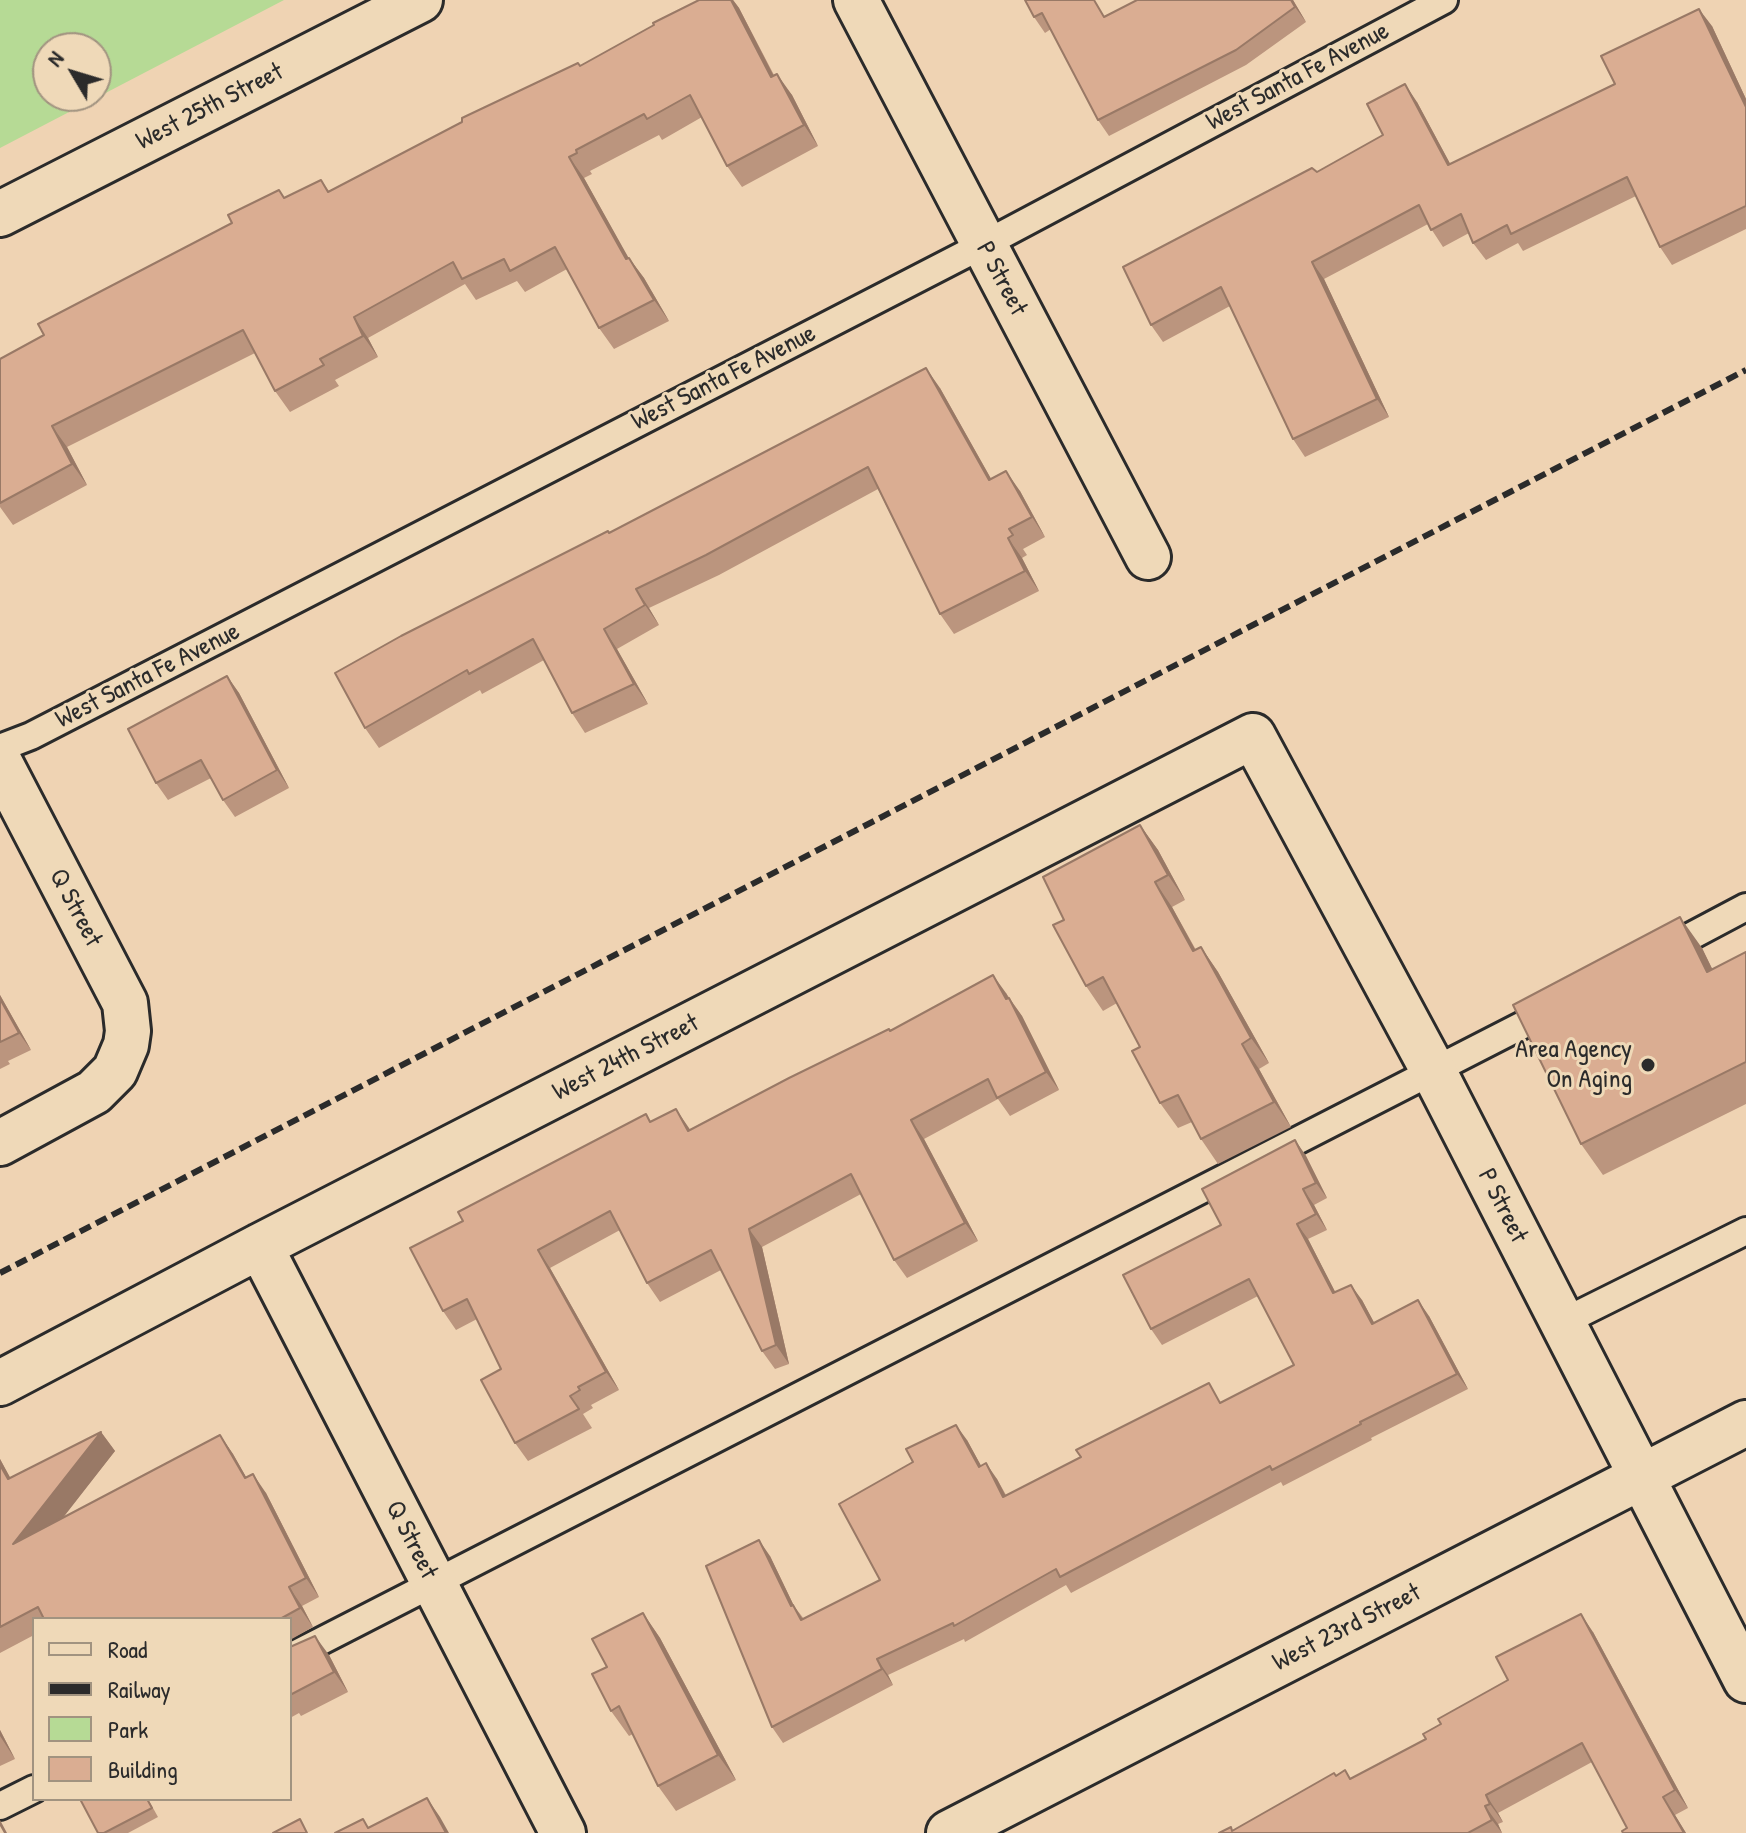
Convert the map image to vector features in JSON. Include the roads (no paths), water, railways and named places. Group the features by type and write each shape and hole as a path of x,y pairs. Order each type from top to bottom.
{"street":[{"name":"West 25th Street","path":"0,214 420,0"},
{"name":"P Street","path":"856,0 1148,557"},
{"name":"P Street","path":"1253,736 1434,1072 1746,1680"},
{"name":"West 24th Street","path":"0,1383 260,1246 1253,736"},
{"name":"Q Street","path":"0,763 125,1003 128,1031 115,1071 94,1092 0,1143"},
{"name":"Q Street","path":"260,1246 563,1833"},
{"name":"West 23rd Street","path":"949,1833 1746,1423"}],"lane":[{"name":"West Santa Fe Avenue","path":"0,748 31,736 983,245 1444,0"},
{"path":"1637,964 1746,907"},
{"path":"292,1656 1569,1000"},
{"path":"1561,1323 1746,1231"},
{"path":"0,1806 32,1790"}],"railway":[{"path":"0,1273 1746,370"}],"place":[{"name":"Area Agency On Aging","path":"1648,1065"}]}
